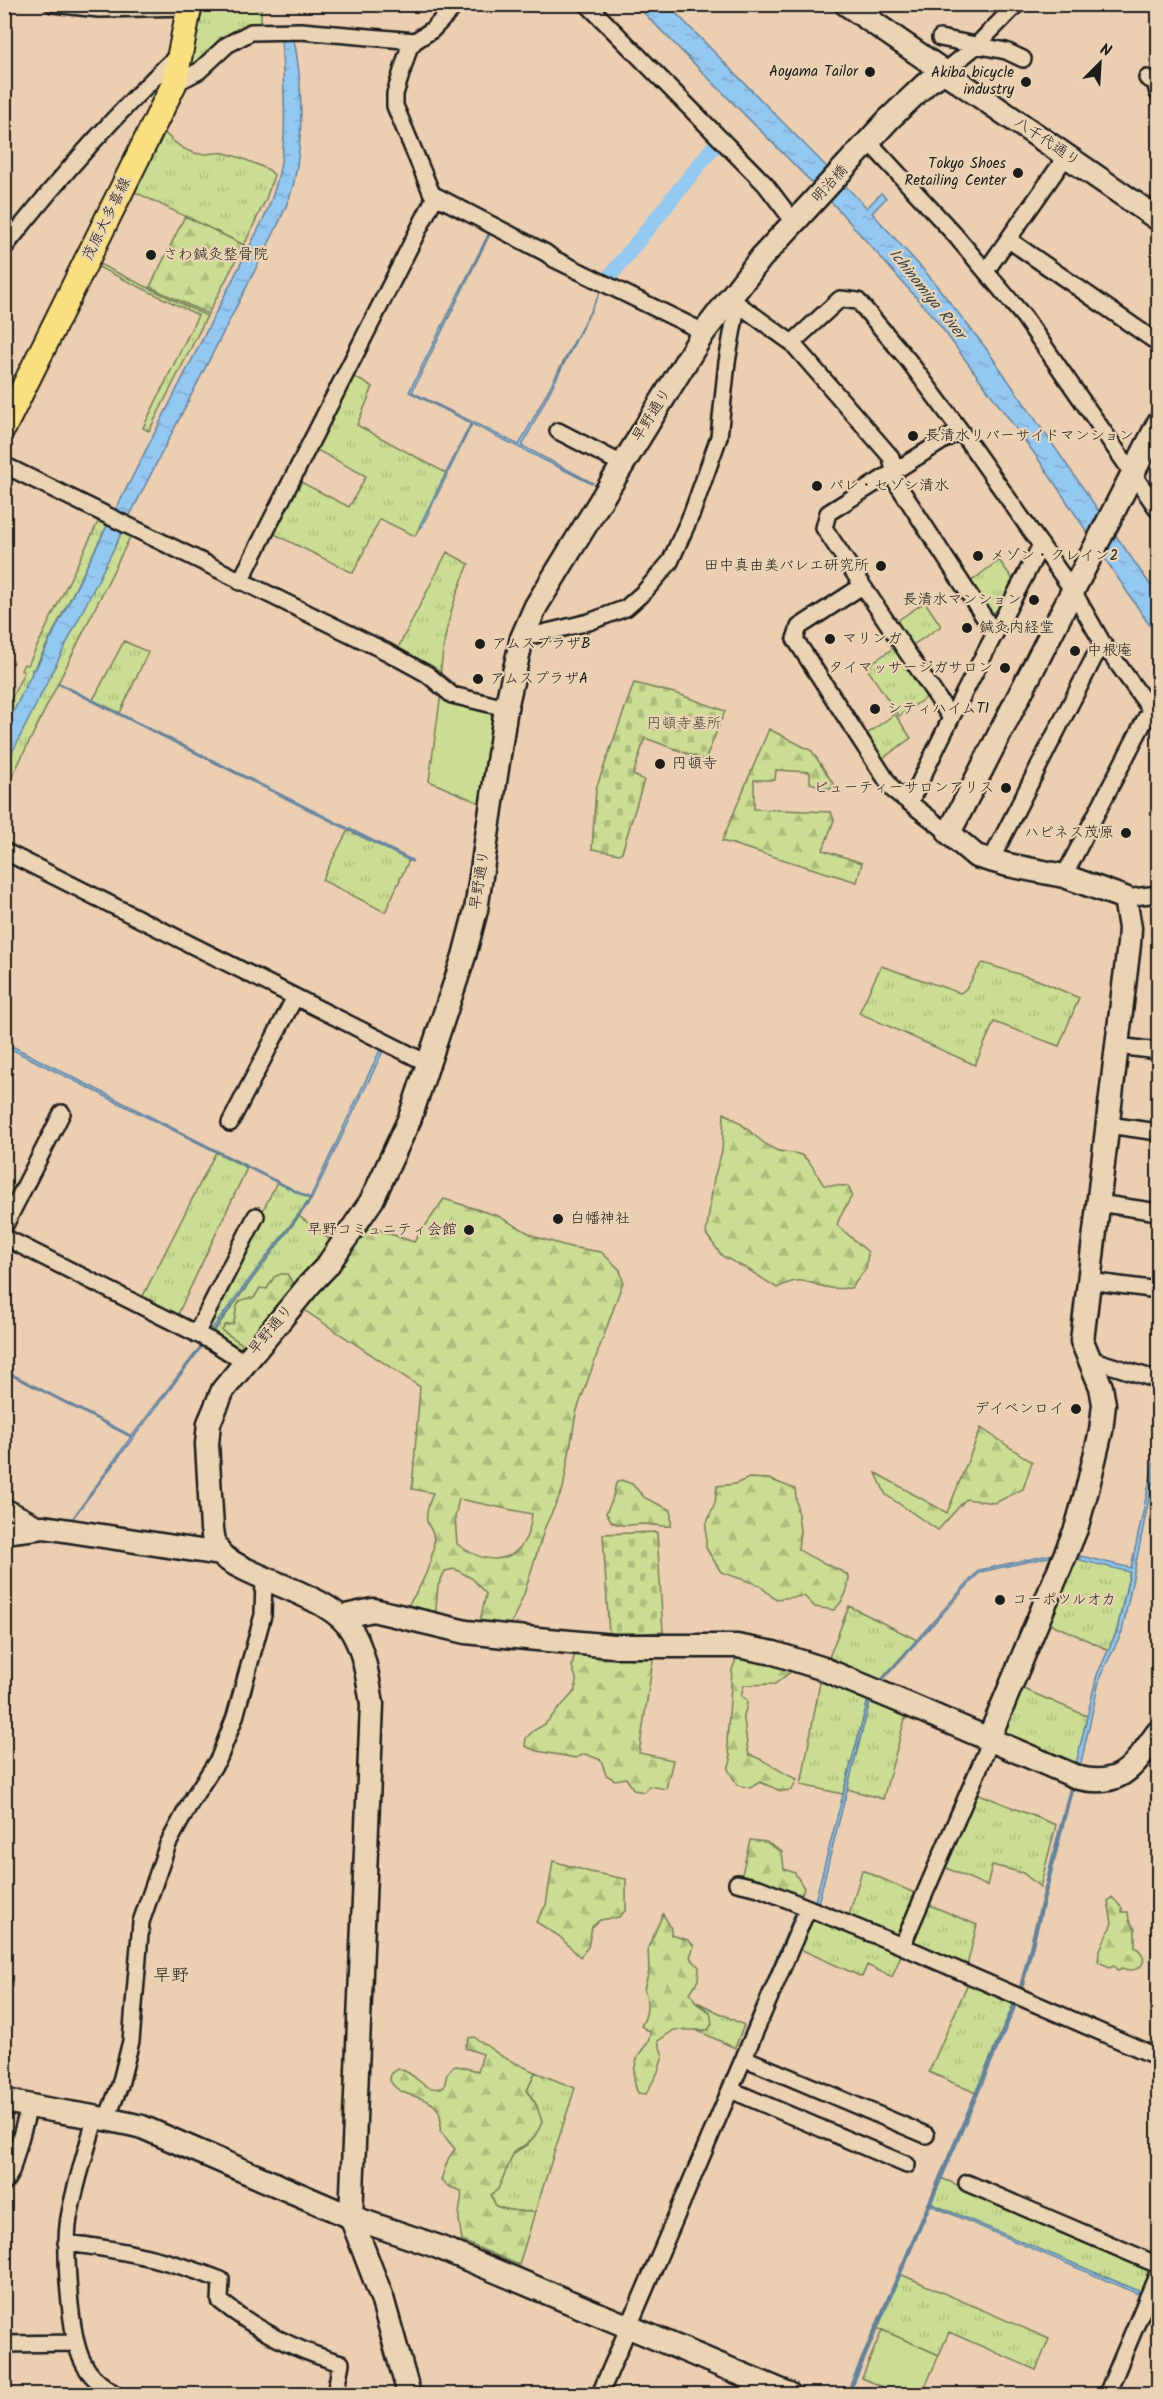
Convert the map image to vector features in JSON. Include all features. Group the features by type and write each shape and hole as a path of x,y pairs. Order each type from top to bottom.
{"main road":[{"name":"茂原大多喜線","path":"4,427 174,84 190,6"}],"street":[{"path":"53,4 99,9 190,6"},
{"path":"457,4 432,30 415,41 406,56 394,100 421,171 435,197 611,288 621,290 704,332"},
{"path":"587,4 765,184 796,220"},
{"name":"八千代通り","path":"846,4 1158,219"},
{"path":"1017,4 975,46 928,82 889,119 865,146 986,271 1024,317 1130,479 1158,510"},
{"path":"174,84 199,71 236,39 251,32 301,31 415,41"},
{"path":"940,38 1006,51 1023,59"},
{"path":"4,248 40,201 151,81 180,53"},
{"path":"1147,78 1155,82 1158,93"},
{"name":"明治橋","path":"796,220 865,146"},
{"path":"986,271 1067,155"},
{"path":"240,582 435,197"},
{"name":"早野通り","path":"220,1554 214,1542 212,1529 207,1444 209,1423 223,1390 244,1362 327,1266 372,1200 410,1118 464,956 476,910 506,708 522,638 536,606 704,332 761,258 796,220"},
{"path":"1009,240 1158,344"},
{"path":"731,298 792,343 891,457 896,482 996,634"},
{"path":"522,638 589,622 626,608 645,591 670,562 692,513 719,437 727,362 735,317 731,298"},
{"path":"792,343 840,299 858,301 908,360 1041,545 1076,584 1102,642 1154,715 1064,876"},
{"path":"949,833 1130,479 1153,449 1158,424"},
{"path":"558,430 622,464"},
{"path":"951,718 824,528 828,513 960,430"},
{"path":"4,465 427,674 452,695 506,708"},
{"path":"910,802 1041,545"},
{"path":"862,586 799,627 795,639 893,790 976,856 1064,876 1125,898 1158,894"},
{"path":"991,860 1102,642"},
{"path":"4,851 427,1063"},
{"path":"902,1947 986,1752 989,1738 1076,1529 1101,1431 1104,1404 1082,1341 1129,944 1130,928 1125,898"},
{"path":"230,1123 295,997"},
{"path":"1118,1046 1158,1051"},
{"path":"4,1227 62,1113"},
{"path":"1108,1125 1158,1132"},
{"path":"1098,1203 1158,1212"},
{"path":"196,1334 256,1216"},
{"path":"4,1237 196,1334 244,1362"},
{"path":"1089,1281 1158,1290"},
{"path":"1090,1359 1158,1380"},
{"path":"4,1506 44,1527"},
{"path":"4,1532 44,1527 220,1554 230,1562 324,1606 341,1617 353,1631 362,1654 372,1704 351,2217 382,2298 409,2394"},
{"path":"115,2394 96,2381 83,2363 75,2343 66,2243 69,2217 101,2117 120,2085 131,2041 141,1922 168,1844 193,1798 219,1758 236,1717 263,1615 264,1579"},
{"path":"341,1617 373,1610 466,1632 613,1646 737,1646 774,1653 821,1668 1079,1778 1107,1782 1119,1777 1136,1761 1158,1732"},
{"path":"737,1883 759,1888 902,1947 1158,2058"},
{"path":"600,2394 808,1908"},
{"path":"744,2058 926,2135"},
{"path":"731,2090 907,2165"},
{"path":"4,2100 29,2107 101,2117 142,2127 351,2217 436,2246 789,2394"},
{"path":"4,2184 11,2172 29,2107"},
{"path":"967,2183 1158,2265"},
{"path":"66,2243 147,2256 185,2266 221,2280 220,2301 243,2320 315,2356 341,2363 335,2394"},
{"path":"1107,2394 1158,2273"},
{"path":"4,2344 75,2343"}],"green space":[{"path":"261,5 261,27 187,72 203,7"},
{"path":"164,132 177,144 193,153 230,154 269,170 274,175 266,199 244,245 135,192"},
{"path":"185,216 244,245 208,314 150,287"},
{"path":"100,262 101,265 207,316 149,431 143,428 198,315 98,267"},
{"path":"350,375 373,387 357,425 446,473 415,536 380,519 353,573 270,532 297,480 349,507 366,476 313,448"},
{"path":"100,518 109,522 32,670 33,673 5,731 5,712 24,672 21,670 24,664 28,665"},
{"path":"123,529 132,533 5,791 4,767"},
{"path":"447,552 469,564 449,620 440,679 395,654"},
{"path":"999,560 1015,582 1001,611 987,613 969,583"},
{"path":"925,602 941,626 910,647 894,623"},
{"path":"124,641 148,652 120,713 93,700"},
{"path":"895,647 928,696 899,716 866,667"},
{"name":"円頓寺墓所","path":"634,683 678,694 725,711 705,760 645,738 633,775 644,780 622,852 619,854 592,849 596,789"},
{"path":"441,693 499,710 484,805 429,781"},
{"path":"895,714 911,738 879,761 864,736"},
{"path":"769,729 812,751 838,791 810,783 810,772 776,770 775,780 754,780 754,809 831,812 834,820 823,850 862,863 857,882 722,841"},
{"path":"348,830 409,860 385,912 322,880"},
{"path":"983,963 1038,980 1079,998 1059,1046 994,1022 975,1065 859,1013 881,966 960,993 967,987"},
{"path":"724,1113 774,1149 801,1155 811,1165 824,1185 848,1186 852,1195 837,1225 868,1252 866,1269 851,1288 831,1288 800,1281 777,1288 722,1256 706,1234 714,1178 722,1151"},
{"path":"216,1152 247,1168 177,1316 142,1298"},
{"path":"277,1182 310,1199 210,1333 204,1330"},
{"path":"444,1199 498,1216 536,1237 570,1247 601,1252 620,1270 623,1282 576,1413 563,1489 545,1527 524,1594 509,1629 479,1626 486,1594 473,1579 455,1569 445,1571 438,1586 435,1618 405,1609 426,1574 434,1543 427,1518 433,1493 412,1489 420,1387 301,1308 364,1225 414,1242","holes":["459,1499 532,1514 529,1530 523,1542 516,1551 506,1557 496,1559 484,1557 457,1544 455,1517"]},
{"path":"299,1216 334,1243 249,1348 235,1347 212,1334"},
{"path":"287,1274 295,1286 248,1344 244,1345 222,1331 225,1325 233,1324 239,1302 254,1298 260,1288 267,1289 274,1277"},
{"path":"981,1428 1032,1462 1023,1489 995,1503 966,1499 938,1530 886,1495 876,1473 947,1513"},
{"path":"749,1478 769,1479 795,1489 800,1531 798,1549 849,1576 845,1595 834,1610 815,1607 804,1596 775,1599 759,1585 721,1572 706,1548 706,1525 715,1503 717,1486 735,1484"},
{"path":"621,1480 632,1484 645,1498 671,1510 671,1526 623,1525 612,1522 606,1513 616,1483"},
{"path":"657,1532 663,1632 609,1635 603,1534"},
{"path":"1074,1558 1130,1571 1117,1630 1109,1650 1047,1622"},
{"path":"849,1606 917,1640 880,1681 826,1665"},
{"path":"575,1650 654,1654 639,1753 673,1760 666,1789 649,1786 644,1792 634,1790 626,1778 615,1780 606,1775 601,1760 585,1754 576,1758 537,1751 525,1746 526,1738 545,1724 576,1690 576,1678 572,1667"},
{"path":"738,1653 788,1665 789,1673 775,1684 744,1685 741,1696 747,1700 744,1717 749,1755 797,1779 792,1790 781,1791 760,1782 750,1788 737,1785 728,1769 731,1760 727,1743 732,1670"},
{"path":"821,1677 869,1696 843,1794 801,1785"},
{"path":"1019,1687 1087,1716 1077,1763 1007,1734 1004,1725"},
{"path":"871,1697 907,1712 883,1799 847,1789"},
{"path":"974,1792 1056,1825 1040,1887 1023,1873 992,1865 987,1886 942,1866"},
{"path":"750,1840 766,1842 782,1852 784,1869 795,1873 804,1888 800,1899 741,1878"},
{"path":"553,1861 590,1872 626,1879 626,1910 619,1917 600,1920 592,1927 588,1947 580,1957 559,1936 536,1922 546,1905"},
{"path":"862,1870 919,1895 901,1937 896,1940 848,1919"},
{"path":"1112,1897 1122,1908 1122,1912 1128,1912 1129,1920 1135,1929 1135,1947 1143,1956 1143,1961 1139,1968 1134,1970 1122,1968 1118,1970 1114,1965 1110,1967 1098,1962 1099,1952 1112,1923 1108,1901"},
{"path":"925,1903 977,1925 966,1970 910,1941"},
{"path":"663,1914 671,1928 671,1935 688,1940 694,1946 690,1957 699,1967 698,1980 690,1993 697,2004 710,2012 712,2024 708,2030 674,2030 658,2041 663,2056 658,2072 646,2094 638,2093 634,2072 637,2059 650,2036 650,2032 641,2026 647,2008 644,1989 649,1972 648,1948"},
{"path":"813,1917 902,1953 892,1977 867,1965 862,1977 798,1948 810,1919"},
{"path":"969,1981 1015,2000 976,2093 929,2072"},
{"path":"695,2001 744,2025 735,2048 696,2030 707,2030 710,2012"},
{"path":"474,2037 503,2057 535,2072 527,2091 537,2106 542,2122 532,2139 515,2150 498,2189 491,2195 496,2206 515,2211 535,2212 519,2265 462,2241 459,2216 461,2191 448,2186 441,2180 448,2159 455,2149 440,2131 441,2117 437,2108 431,2103 396,2088 390,2080 391,2074 398,2069 410,2074 430,2088 437,2089 444,2087 447,2074 453,2067 478,2071 483,2054 465,2048 469,2038"},
{"path":"535,2072 575,2088 535,2212 510,2210 496,2206 491,2195 501,2182 513,2155 528,2145 537,2106 527,2090"},
{"path":"941,2178 1155,2269 1145,2294 930,2203"},
{"path":"900,2274 1049,2339 1036,2370 949,2332 939,2355 877,2328"},
{"path":"882,2330 939,2355 922,2394 900,2394 862,2378"}],"water":[{"name":"Ichinomiya River","path":"636,5 668,5 867,208 881,193 886,198 872,213 929,276 985,347 1158,596 1158,638 1037,457 936,320 836,207"},
{"path":"281,35 293,35 299,72 301,110 299,149 291,192 274,233 128,519 114,513 263,220 273,196 283,151 285,107"},
{"path":"490,231 412,392 519,445 602,289 522,446 593,483 472,424 421,528 419,527 471,423 409,392"},
{"path":"109,522 123,530 5,767 4,731 32,669 35,670"},
{"path":"58,684 412,860 412,862"},
{"path":"4,1042 310,1198 382,1046 385,1047 311,1200 213,1331 211,1330 310,1199 5,1046"},
{"path":"200,1347 70,1522 131,1437 4,1370 132,1436"},
{"path":"1158,1442 1158,1454 1122,1632 1100,1677 1080,1767 1075,1768 1097,1675 1117,1631 1130,1572 1080,1560 1080,1556 1131,1568"},
{"path":"1053,1554 1054,1556 980,1572 880,1681 979,1570"},
{"path":"869,1696 871,1697 817,1907 814,1905"},
{"path":"795,1913 797,1914 705,2132 703,2131"},
{"path":"930,2203 1139,2291 1138,2294 930,2205"}],"waterway":[{"path":"610,276 715,145"},
{"path":"1021,1988 1072,1785"},
{"path":"848,2394 1015,2004"}],"place":[{"name":"Aoyama Tailor","path":"870,72"},
{"name":"Akiba bicycle industry","path":"1026,82"},
{"name":"Tokyo Shoes Retailing Center","path":"1018,173"},
{"name":"さわ鍼灸整骨院","path":"151,255"},
{"name":"長清水リバーサイドマンション","path":"913,436"},
{"name":"パレ・セゾン清水","path":"817,486"},
{"name":"メゾン・クレイン2","path":"978,556"},
{"name":"田中真由美バレエ研究所","path":"881,566"},
{"name":"長清水マンション","path":"1034,600"},
{"name":"鍼灸内経堂","path":"967,628"},
{"name":"マリンガ","path":"830,639"},
{"name":"アムスプラザB","path":"480,644"},
{"name":"中根庵","path":"1075,651"},
{"name":"タイマッサージガサロン","path":"1005,668"},
{"name":"アムスプラザA","path":"478,679"},
{"name":"シティハイムT1","path":"875,709"},
{"name":"円頓寺","path":"660,764"},
{"name":"ビューティーサロンアリス","path":"1006,788"},
{"name":"ハピネス茂原","path":"1126,833"},
{"name":"白幡神社","path":"558,1219"},
{"name":"早野コミュニティ会館","path":"469,1230"},
{"name":"デイベンロイ","path":"1076,1409"},
{"name":"コーポツルオカ","path":"1000,1600"}],"district":[{"name":"早野","path":"171,1976"}]}
